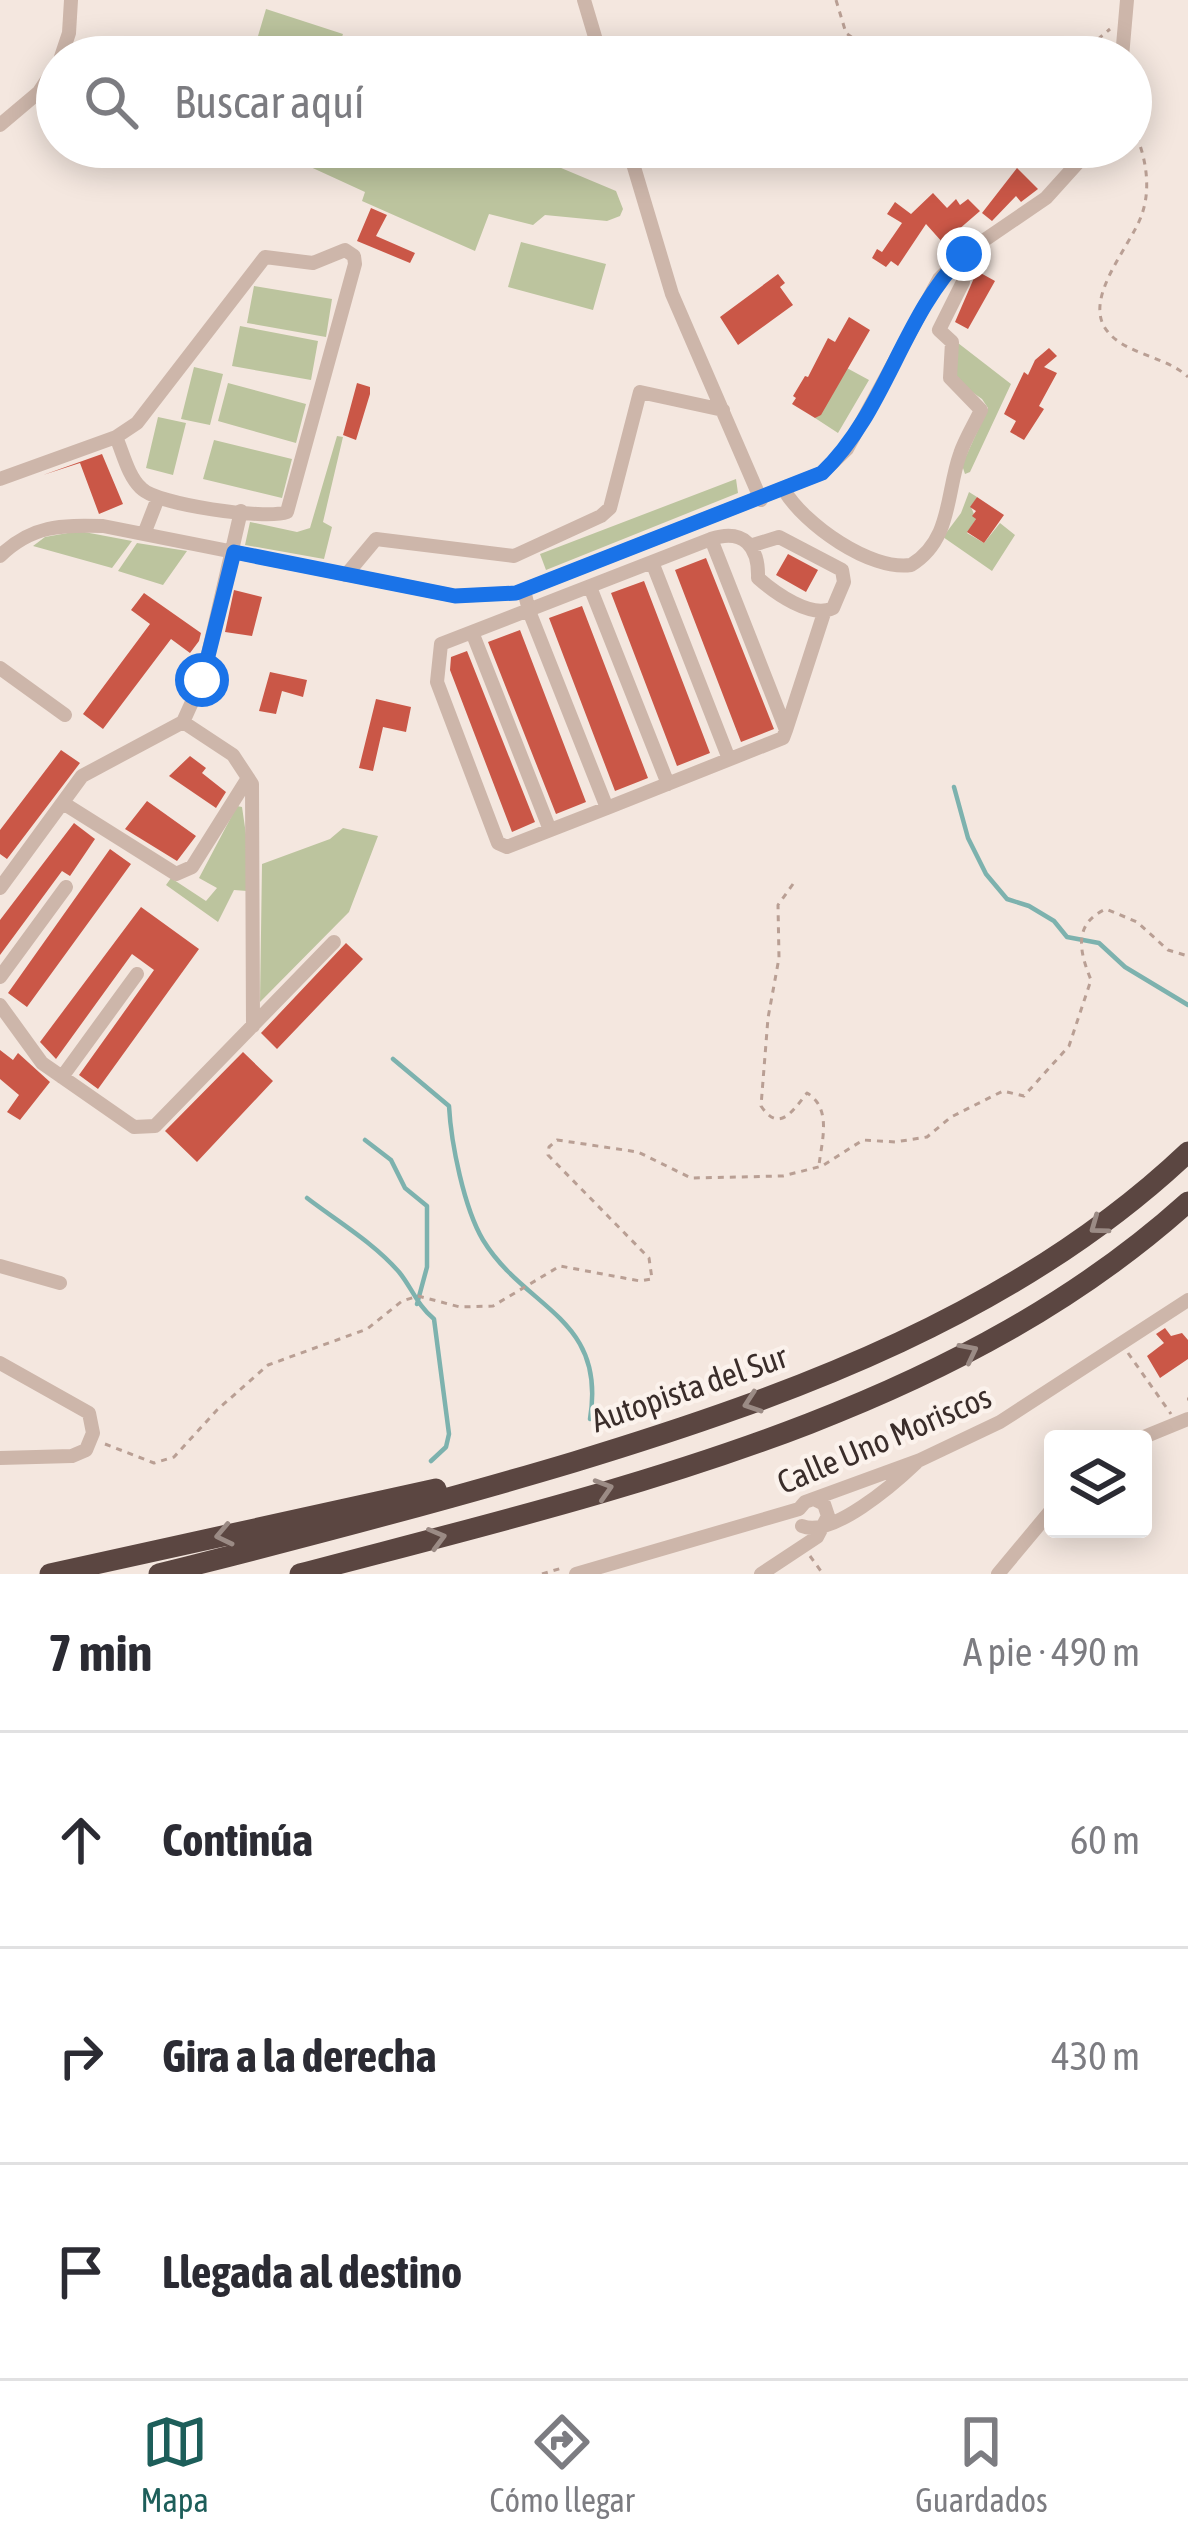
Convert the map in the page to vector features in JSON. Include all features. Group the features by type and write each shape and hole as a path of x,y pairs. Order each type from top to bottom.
{"highway":[{"name":"Autopista del Sur","path":"159,1574 439,1502 620,1448 872,1358 1055,1257 1188,1152"},
{"name":"Autopista del Sur","path":"300,1574 492,1523 840,1412 955,1359 1047,1306 1114,1262 1188,1202"},
{"path":"50,1574 620,1448"}],"street":[{"path":"68,36 71,0"},
{"path":"584,0 595,36"},
{"path":"1124,36 1127,0"},
{"path":"0,125 36,95"},
{"path":"634,168 672,294 761,500"},
{"path":"0,556 37,529 103,526 455,596 524,590 822,473 847,449 939,279 964,254 1046,198 1073,168"},
{"path":"0,479 116,437 148,413 265,257 314,263 345,250 354,256 287,512 241,512 158,498 142,490 116,437"},
{"path":"784,490 793,506 881,563 911,565 926,552 946,520 958,460 981,410 950,378 952,342 939,330 963,282 964,254"},
{"path":"346,574 376,539 514,556 554,540 610,508 640,392 723,410"},
{"path":"144,534 158,498"},
{"path":"0,888 82,776 183,722 202,680 241,512"},
{"path":"753,545 779,537 842,570 844,582 833,608 824,613 810,610 766,585 758,578 753,545 737,536 712,539 441,644 437,682 498,844 507,848 783,738 824,613"},
{"path":"712,539 786,730"},
{"path":"652,562 729,759"},
{"path":"590,587 668,784"},
{"path":"524,590 607,808"},
{"path":"472,632 550,830"},
{"path":"0,668 65,715"},
{"path":"183,722 233,755 252,784 253,1026"},
{"path":"62,803 176,874 192,867 248,778"},
{"path":"0,977 66,886"},
{"path":"0,1005 43,1063 134,1127 146,1129 155,1126 334,942"},
{"path":"62,1077 137,974"},
{"path":"0,1266 60,1283"},
{"name":"Calle Uno Moriscos","path":"571,1570 799,1509 805,1502 920,1460 1033,1404 1188,1300"},
{"path":"0,1363 89,1413 92,1431 86,1450 72,1456 0,1458"},
{"path":"1152,1432 1180,1417"},
{"path":"802,1526 812,1530 838,1523 920,1460"},
{"path":"761,1574 817,1537 827,1512 816,1500"},
{"path":"788,1554 802,1537 799,1509"},
{"path":"998,1574 1044,1519"}],"path":[{"path":"836,0 850,36"},
{"path":"1104,36 1126,20"},
{"path":"1144,168 1143,213 1108,274 1100,318 1106,331 1120,342 1188,377"},
{"path":"793,884 778,905 779,958 760,1106 768,1118 777,1121 787,1118 807,1093 815,1097 824,1128 818,1167"},
{"path":"92,1431 154,1463 174,1456 268,1366 367,1329 402,1301 418,1296 460,1307 493,1306 560,1266 640,1281 652,1279 649,1258 548,1155 557,1140 638,1152 691,1178 783,1176 818,1167 863,1140 895,1142 927,1136 989,1096 1003,1091 1024,1096 1069,1046 1091,980 1078,947 1082,932 1096,914 1106,909 1137,922 1168,950 1188,956"},
{"path":"1126,1351 1180,1417"},
{"path":"807,1551 823,1574"},
{"path":"542,1574 571,1570"}],"green space":[{"path":"266,9 343,34 342,36 258,36"},
{"path":"313,168 561,168 616,191 623,209 620,216 607,221 545,215 533,225 489,214 475,251 362,201 365,192"},
{"path":"521,242 606,264 593,310 508,287"},
{"path":"254,286 332,299 326,337 247,323"},
{"path":"240,326 318,341 311,380 232,366"},
{"path":"958,343 1011,384 965,474 962,465 988,408 955,380"},
{"path":"194,367 223,374 210,425 181,419"},
{"path":"845,367 869,380 838,433 815,418"},
{"path":"228,383 306,404 296,443 218,421"},
{"path":"158,417 186,423 173,475 146,468"},
{"path":"337,436 343,437 323,522 332,527 324,559 245,545 250,522 297,532 310,528"},
{"path":"214,440 292,459 282,498 203,479"},
{"path":"736,479 738,493 546,570 540,554"},
{"path":"969,492 977,497 971,507 976,519 967,533 984,543 1000,523 1015,535 992,571 943,537"},
{"path":"79,531 132,541 112,568 33,546 45,537"},
{"path":"137,543 187,551 163,585 118,571"},
{"path":"237,806 242,807 248,848 247,891 234,890 218,922 166,885 171,878 206,901 217,888 199,878"},
{"path":"343,828 378,836 349,912 260,1002 262,864 330,839"}],"building":[{"path":"1017,168 1038,189 1021,202 1016,196 992,221 982,213"},
{"path":"933,193 947,208 956,199 960,205 968,199 980,211 943,243 926,224 898,266 891,261 886,267 872,258 877,249 882,252 902,223 887,214 895,202 911,214"},
{"path":"371,208 387,215 376,236 415,253 410,263 357,241"},
{"path":"977,271 995,281 968,329 955,322"},
{"path":"778,274 785,283 780,287 793,305 738,345 720,317"},
{"path":"849,317 870,330 815,418 792,404 793,396 828,338 835,342"},
{"path":"1049,348 1057,356 1044,367 1057,373 1039,406 1044,409 1024,440 1010,432 1016,421 1004,414 1024,372 1028,375 1035,360"},
{"path":"357,383 370,387 370,394 356,440 343,435"},
{"path":"102,454 123,504 99,514 80,463 43,475"},
{"path":"977,497 1004,515 984,543 967,532 976,519 970,507"},
{"path":"788,554 818,570 806,592 776,575"},
{"path":"706,558 774,729 741,742 675,570"},
{"path":"644,581 710,753 677,766 611,593"},
{"path":"234,590 262,597 252,636 225,632"},
{"path":"144,593 201,633 199,641 190,653 171,639 103,729 83,714 150,624 131,610"},
{"path":"582,606 648,778 615,791 549,618"},
{"path":"520,630 586,802 556,814 488,642"},
{"path":"467,651 535,822 512,832 450,670 451,657"},
{"path":"270,672 307,680 303,697 282,691 276,714 259,711"},
{"path":"376,699 411,707 406,732 383,727 373,771 359,768"},
{"path":"61,750 80,763 7,859 0,854 0,830"},
{"path":"190,756 226,792 216,808 169,776"},
{"path":"147,801 196,836 177,861 125,829"},
{"path":"74,823 95,839 70,876 62,871 0,955 0,920"},
{"path":"110,849 131,864 27,1007 8,993"},
{"path":"141,907 199,949 98,1089 79,1075 154,970 132,954 56,1059 40,1042"},
{"path":"346,943 363,959 277,1049 261,1033"},
{"path":"0,1050 13,1060 18,1053 50,1082 20,1120 7,1112 19,1095 0,1079"},
{"path":"243,1052 273,1081 197,1162 165,1131"},
{"path":"1165,1328 1171,1336 1182,1333 1188,1340 1188,1359 1160,1378 1147,1356 1164,1343 1156,1334"}],"waterway":[{"path":"954,787 968,838 986,874 1007,899 1054,921 1067,937 1099,943 1125,967 1188,1005"},
{"path":"393,1059 449,1106 460,1175 483,1240 500,1263 575,1336 592,1385 590,1419"},
{"path":"365,1140 391,1160 405,1188 427,1206 427,1267 417,1304"},
{"path":"307,1198 389,1261 434,1319 449,1434 446,1447 431,1461"}],"route":[{"path":"202,680 234,552 455,596 516,593 822,473 847,449 939,279 964,254"}]}
